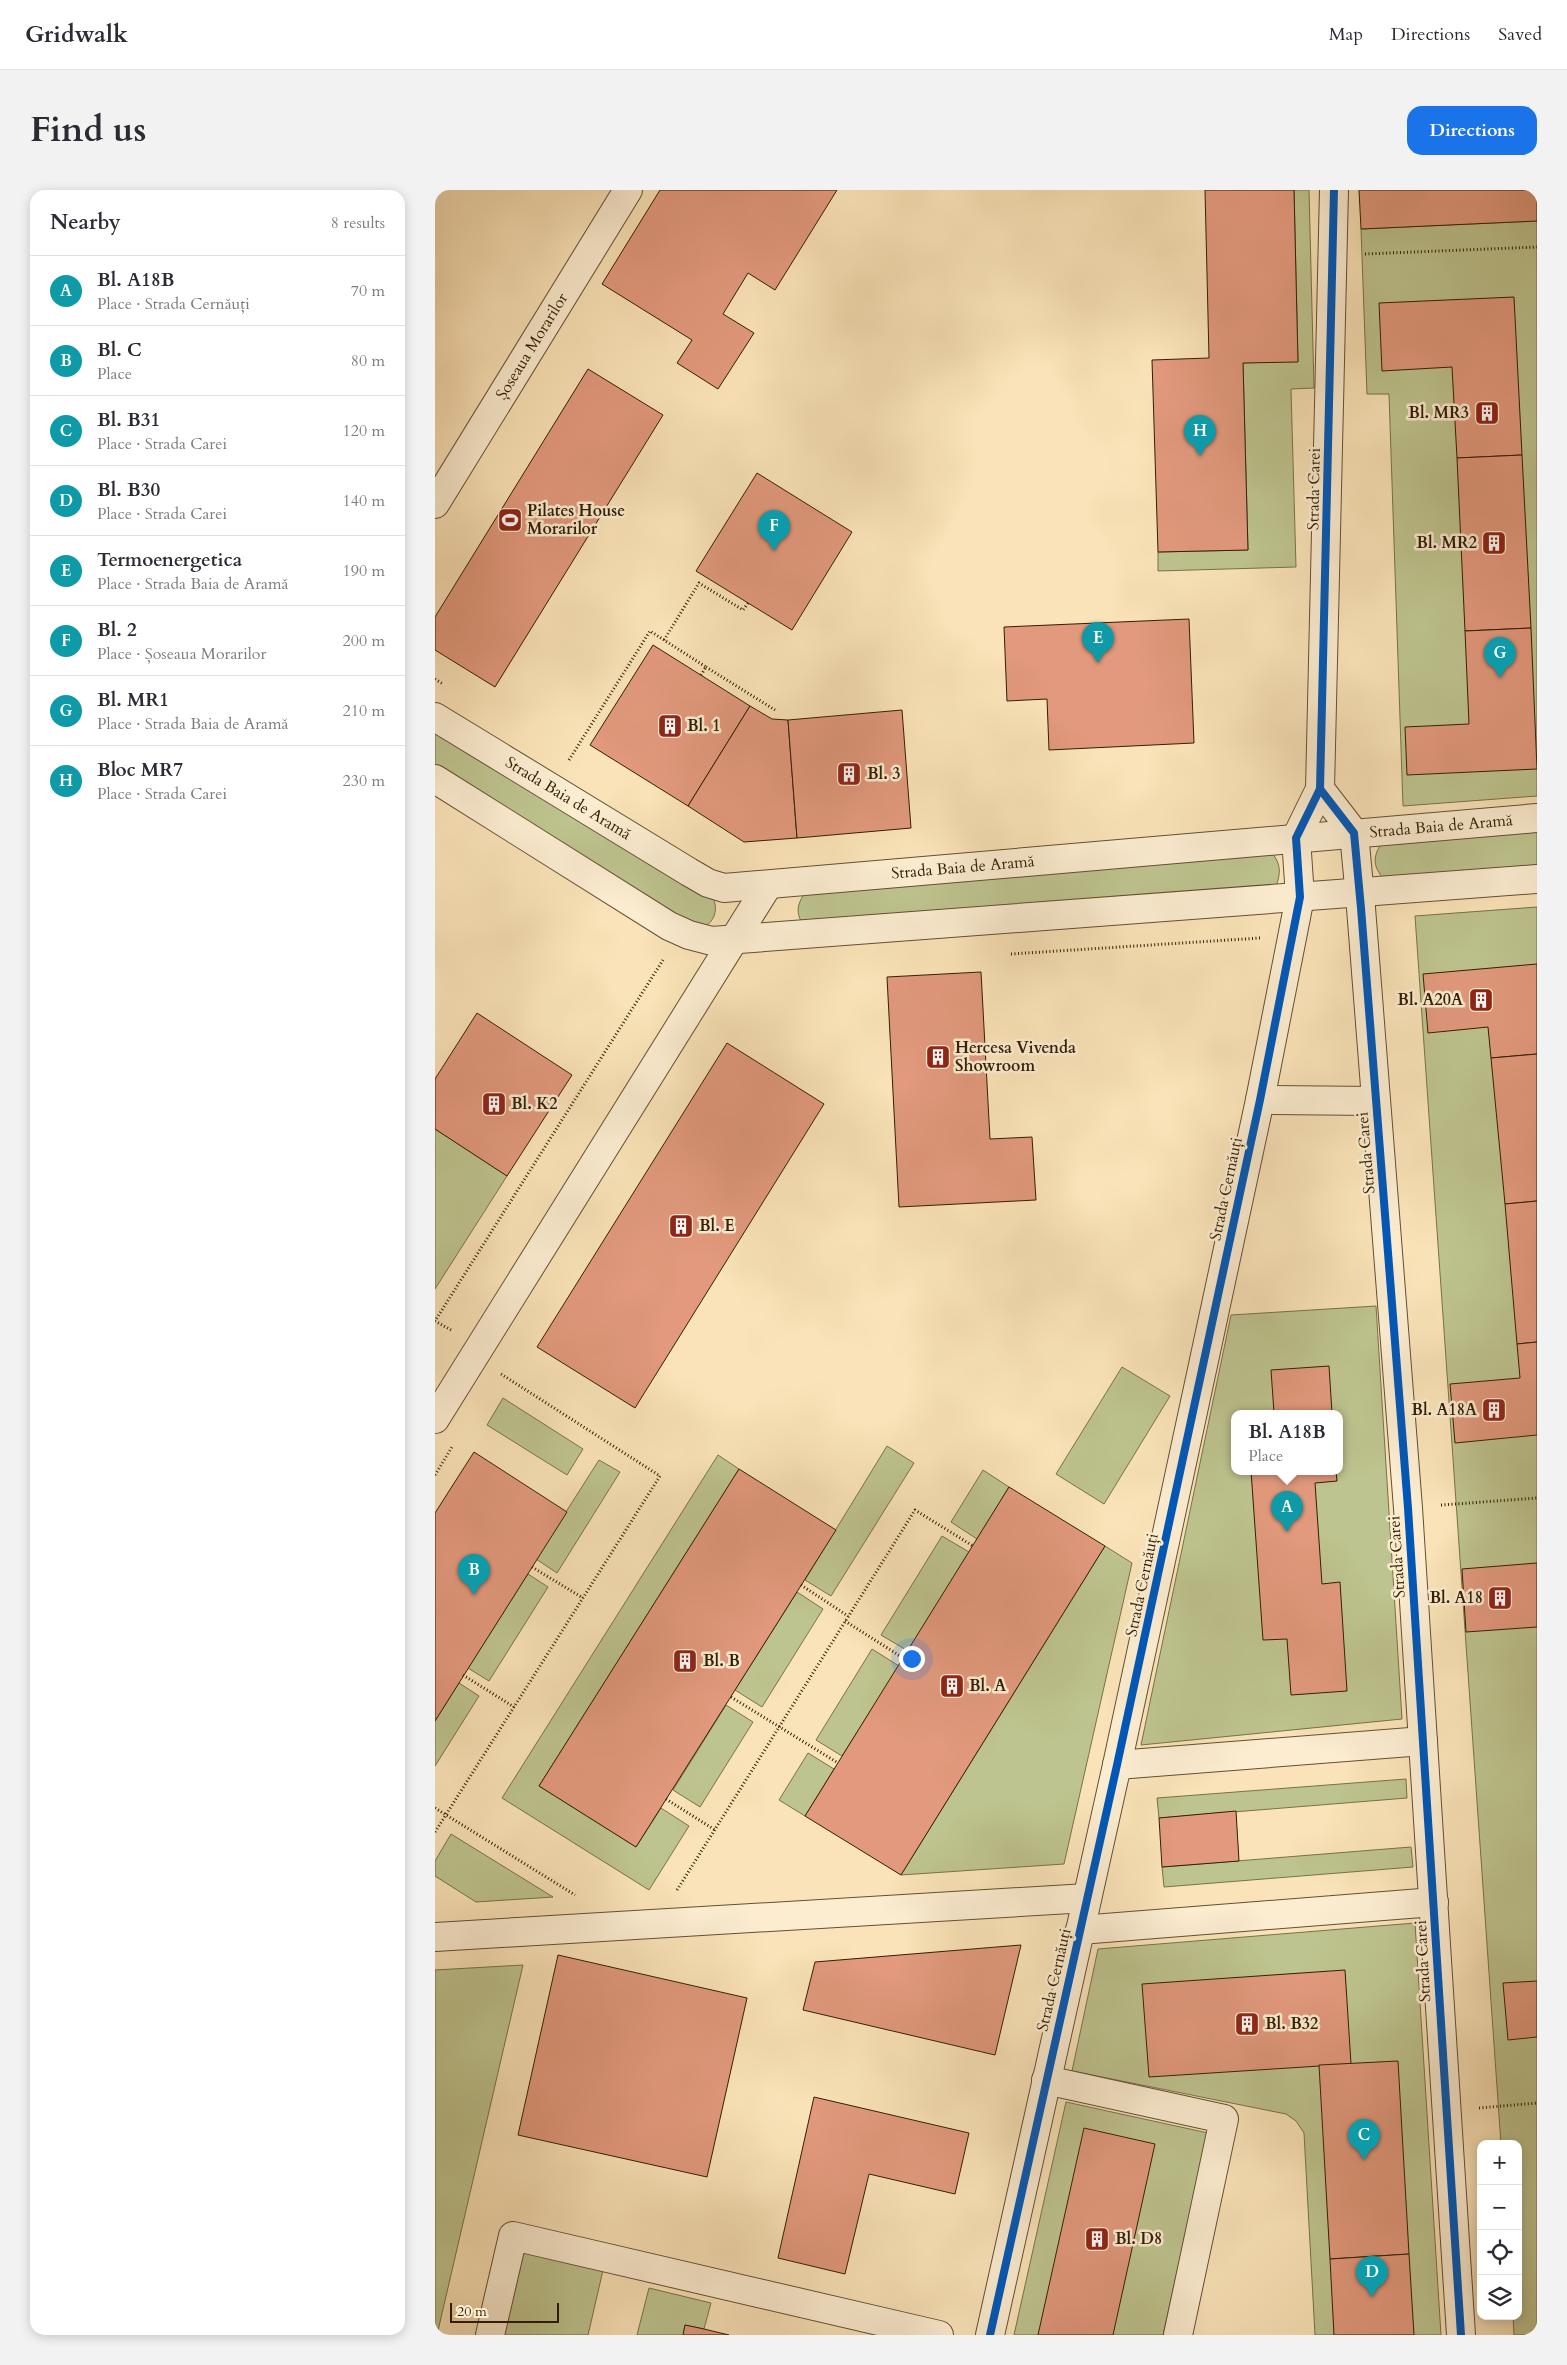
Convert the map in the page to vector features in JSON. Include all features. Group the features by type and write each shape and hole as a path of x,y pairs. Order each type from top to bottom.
{"street":[{"name":"Șoseaua Morarilor","path":"435,504 629,190"},
{"name":"Strada Carei","path":"1296,838 1320,789 1335,190"},
{"name":"Strada Baia de Aramă","path":"435,717 707,883 724,888 1537,818"},
{"path":"435,779 669,926 689,935 712,941 1537,880"},
{"path":"1320,789 1354,834"},
{"name":"Strada Carei","path":"1354,834 1408,1508 1461,2335"},
{"name":"Strada Cernăuți","path":"989,2335 1117,1765 1260,1100 1300,897 1296,838"},
{"path":"435,1419 768,885"},
{"path":"1260,1100 1375,1101"},
{"path":"1117,1765 1423,1740"},
{"name":"Strada Carei","path":"435,1937 1046,1900 1126,1927 1433,1902"},
{"path":"1047,2080 1225,2119 1179,2335"},
{"path":"490,2335 513,2236 939,2335"}],"path":[{"path":"1333,256 1537,247"},
{"path":"664,640 699,583 743,610 748,603"},
{"path":"567,763 650,631 775,710"},
{"path":"701,675 706,666"},
{"path":"1004,954 1293,936"},
{"path":"435,1320 664,961 656,956"},
{"path":"435,1832 660,1476 499,1373"},
{"path":"1408,1508 1537,1498"},
{"path":"685,1892 677,1891 915,1510 973,1546"},
{"path":"532,1567 583,1598"},
{"path":"801,1585 848,1616"},
{"path":"845,1622 903,1658"},
{"path":"463,1675 514,1707"},
{"path":"731,1697 838,1763"},
{"path":"666,1799 715,1830"},
{"path":"435,1808 581,1899"},
{"path":"1446,2110 1537,2103"}],"green space":[{"path":"1294,190 1309,190 1314,388 1291,389 1296,567 1158,571 1158,552 1248,550 1243,363 1298,361"},
{"path":"1537,221 1537,796 1403,806 1389,394 1367,394 1361,229"},
{"path":"435,723 711,894 715,910 709,924 699,930 435,772"},
{"path":"1537,828 1537,870 1382,877 1375,861 1381,844"},
{"path":"1272,853 1279,869 1276,886 805,927 798,911 804,894"},
{"path":"1537,907 1537,2335 1514,2335 1513,2320 1522,2320 1522,2140 1501,2140 1415,916"},
{"path":"435,1129 507,1176 435,1289"},
{"path":"1376,1306 1402,1719 1141,1745 1231,1315"},
{"path":"1122,1367 1170,1396 1104,1504 1056,1474"},
{"path":"503,1398 583,1449 567,1475 487,1425"},
{"path":"887,1446 914,1463 831,1596 805,1580"},
{"path":"718,1455 739,1469 539,1786 636,1847 661,1808 689,1826 649,1890 502,1798"},
{"path":"599,1460 620,1472 557,1573 536,1559"},
{"path":"983,1470 1009,1487 977,1539 951,1522"},
{"path":"942,1536 969,1552 908,1651 881,1635"},
{"path":"1105,1546 1132,1563 1064,1864 901,1875"},
{"path":"528,1574 548,1587 489,1681 468,1668"},
{"path":"797,1592 823,1609 762,1707 735,1690"},
{"path":"872,1649 899,1666 842,1756 816,1740"},
{"path":"459,1683 479,1696 435,1766 435,1721"},
{"path":"726,1705 753,1722 700,1807 673,1790"},
{"path":"808,1753 834,1769 805,1816 779,1800"},
{"path":"1406,1779 1407,1798 1159,1818 1157,1798"},
{"path":"451,1834 553,1897 476,1902 435,1876 435,1861"},
{"path":"1411,1847 1413,1867 1164,1887 1162,1867"},
{"path":"1415,1923 1441,2335 1315,2335 1304,2133 1296,2121 1286,2114 1072,2071 1098,1949"},
{"path":"523,1965 437,2335 435,2335 435,1970"},
{"path":"1066,2102 1208,2133 1163,2335 1014,2335"},
{"path":"518,2246 604,2266 588,2335 497,2335"},
{"path":"649,2288 711,2303 704,2329 685,2325 683,2335 637,2335"}],"building":[{"path":"660,190 837,190 775,290 748,273 723,314 754,333 718,389 677,363 692,340 602,284"},
{"path":"1205,190 1294,190 1298,362 1243,363 1248,550 1158,552 1152,360 1209,358"},
{"path":"1359,190 1537,190 1537,221 1361,229"},
{"name":"Bl. MR3","path":"1514,297 1522,455 1457,458 1452,367 1382,371 1379,303"},
{"path":"588,369 663,415 495,687 435,650 435,617"},
{"name":"Bl. MR2","path":"1522,455 1531,628 1465,631 1457,458"},
{"path":"757,473 852,532 792,630 696,571"},
{"path":"1189,619 1194,743 1049,750 1047,699 1007,701 1004,627"},
{"path":"1531,628 1537,769 1407,775 1405,727 1469,724 1465,631"},
{"name":"Bl. 1","path":"653,645 750,706 688,806 590,745"},
{"path":"750,706 772,719 788,720 797,838 744,842 688,806"},
{"name":"Bl. 3","path":"902,710 911,828 797,838 788,720"},
{"name":"Bl. A20A","path":"1537,964 1537,1054 1491,1058 1488,1027 1428,1033 1423,974"},
{"name":"Hercesa Vivenda Showroom","path":"981,972 990,1139 1032,1137 1036,1200 899,1207 887,977"},
{"name":"Bl. K2","path":"477,1013 572,1075 507,1176 435,1129 435,1079"},
{"name":"Bl. E","path":"727,1043 824,1104 635,1408 537,1347"},
{"path":"1537,1054 1537,1201 1505,1204 1491,1058"},
{"path":"1537,1201 1537,1342 1517,1344 1505,1204"},
{"name":"Bl. A18A","path":"1537,1342 1537,1435 1455,1443 1450,1384 1520,1378 1517,1344"},
{"path":"1329,1366 1332,1410 1274,1410 1271,1370"},
{"path":"474,1452 567,1512 435,1721 435,1513"},
{"name":"Bl. B","path":"739,1469 836,1530 636,1847 539,1786"},
{"path":"1251,1475 1336,1475 1337,1481 1315,1483 1322,1584 1340,1582 1347,1691 1291,1695 1287,1639 1263,1640"},
{"name":"Bl. A","path":"1009,1487 1105,1546 901,1875 805,1816"},
{"name":"Bl. A18","path":"1537,1563 1537,1627 1466,1632 1462,1569"},
{"path":"1236,1811 1239,1861 1162,1867 1159,1818"},
{"path":"1021,1945 995,2055 803,2010 815,1962"},
{"path":"558,1955 747,1998 707,2177 518,2135"},
{"name":"Bl. B32","path":"1345,1970 1351,2064 1149,2077 1142,1984"},
{"path":"1537,1981 1537,2037 1508,2040 1503,1983"},
{"path":"1398,2061 1409,2254 1330,2259 1319,2065"},
{"path":"814,2097 969,2133 955,2194 869,2174 845,2274 778,2258"},
{"name":"Bl. D8","path":"1084,2128 1155,2144 1113,2335 1038,2335"},
{"path":"1409,2254 1414,2335 1334,2335 1330,2259"},
{"path":"685,2325 704,2329 729,2335 683,2335"}],"cycle path":[{"path":"990,2335 1117,1765 1260,1100 1300,897 1296,838 1320,789 1334,190"},
{"path":"1320,789 1354,833 1361,908 1408,1508 1461,2335"}],"place":[{"name":"Bl. MR3","path":"1487,413"},
{"name":"Bloc MR7","path":"1200,456"},
{"name":"Pilates House Morarilor","path":"510,520"},
{"name":"Bl. MR2","path":"1494,543"},
{"name":"Bl. 2","path":"774,551"},
{"name":"Termoenergetica","path":"1098,663"},
{"name":"Bl. MR1","path":"1500,678"},
{"name":"Bl. 1","path":"670,726"},
{"name":"Bl. 3","path":"849,774"},
{"name":"Bl. A20A","path":"1481,1000"},
{"name":"Hercesa Vivenda Showroom","path":"938,1057"},
{"name":"Bl. K2","path":"494,1104"},
{"name":"Bl. E","path":"681,1226"},
{"name":"Bl. A18A","path":"1494,1410"},
{"name":"Bl. A18B","path":"1287,1532"},
{"name":"Bl. C","path":"474,1595"},
{"name":"Bl. A18","path":"1500,1598"},
{"name":"Bl. B","path":"685,1661"},
{"name":"Bl. A","path":"952,1686"},
{"name":"Bl. B32","path":"1247,2024"},
{"name":"Bl. B31","path":"1364,2160"},
{"name":"Bl. D8","path":"1097,2239"},
{"name":"Bl. B30","path":"1372,2297"}]}
